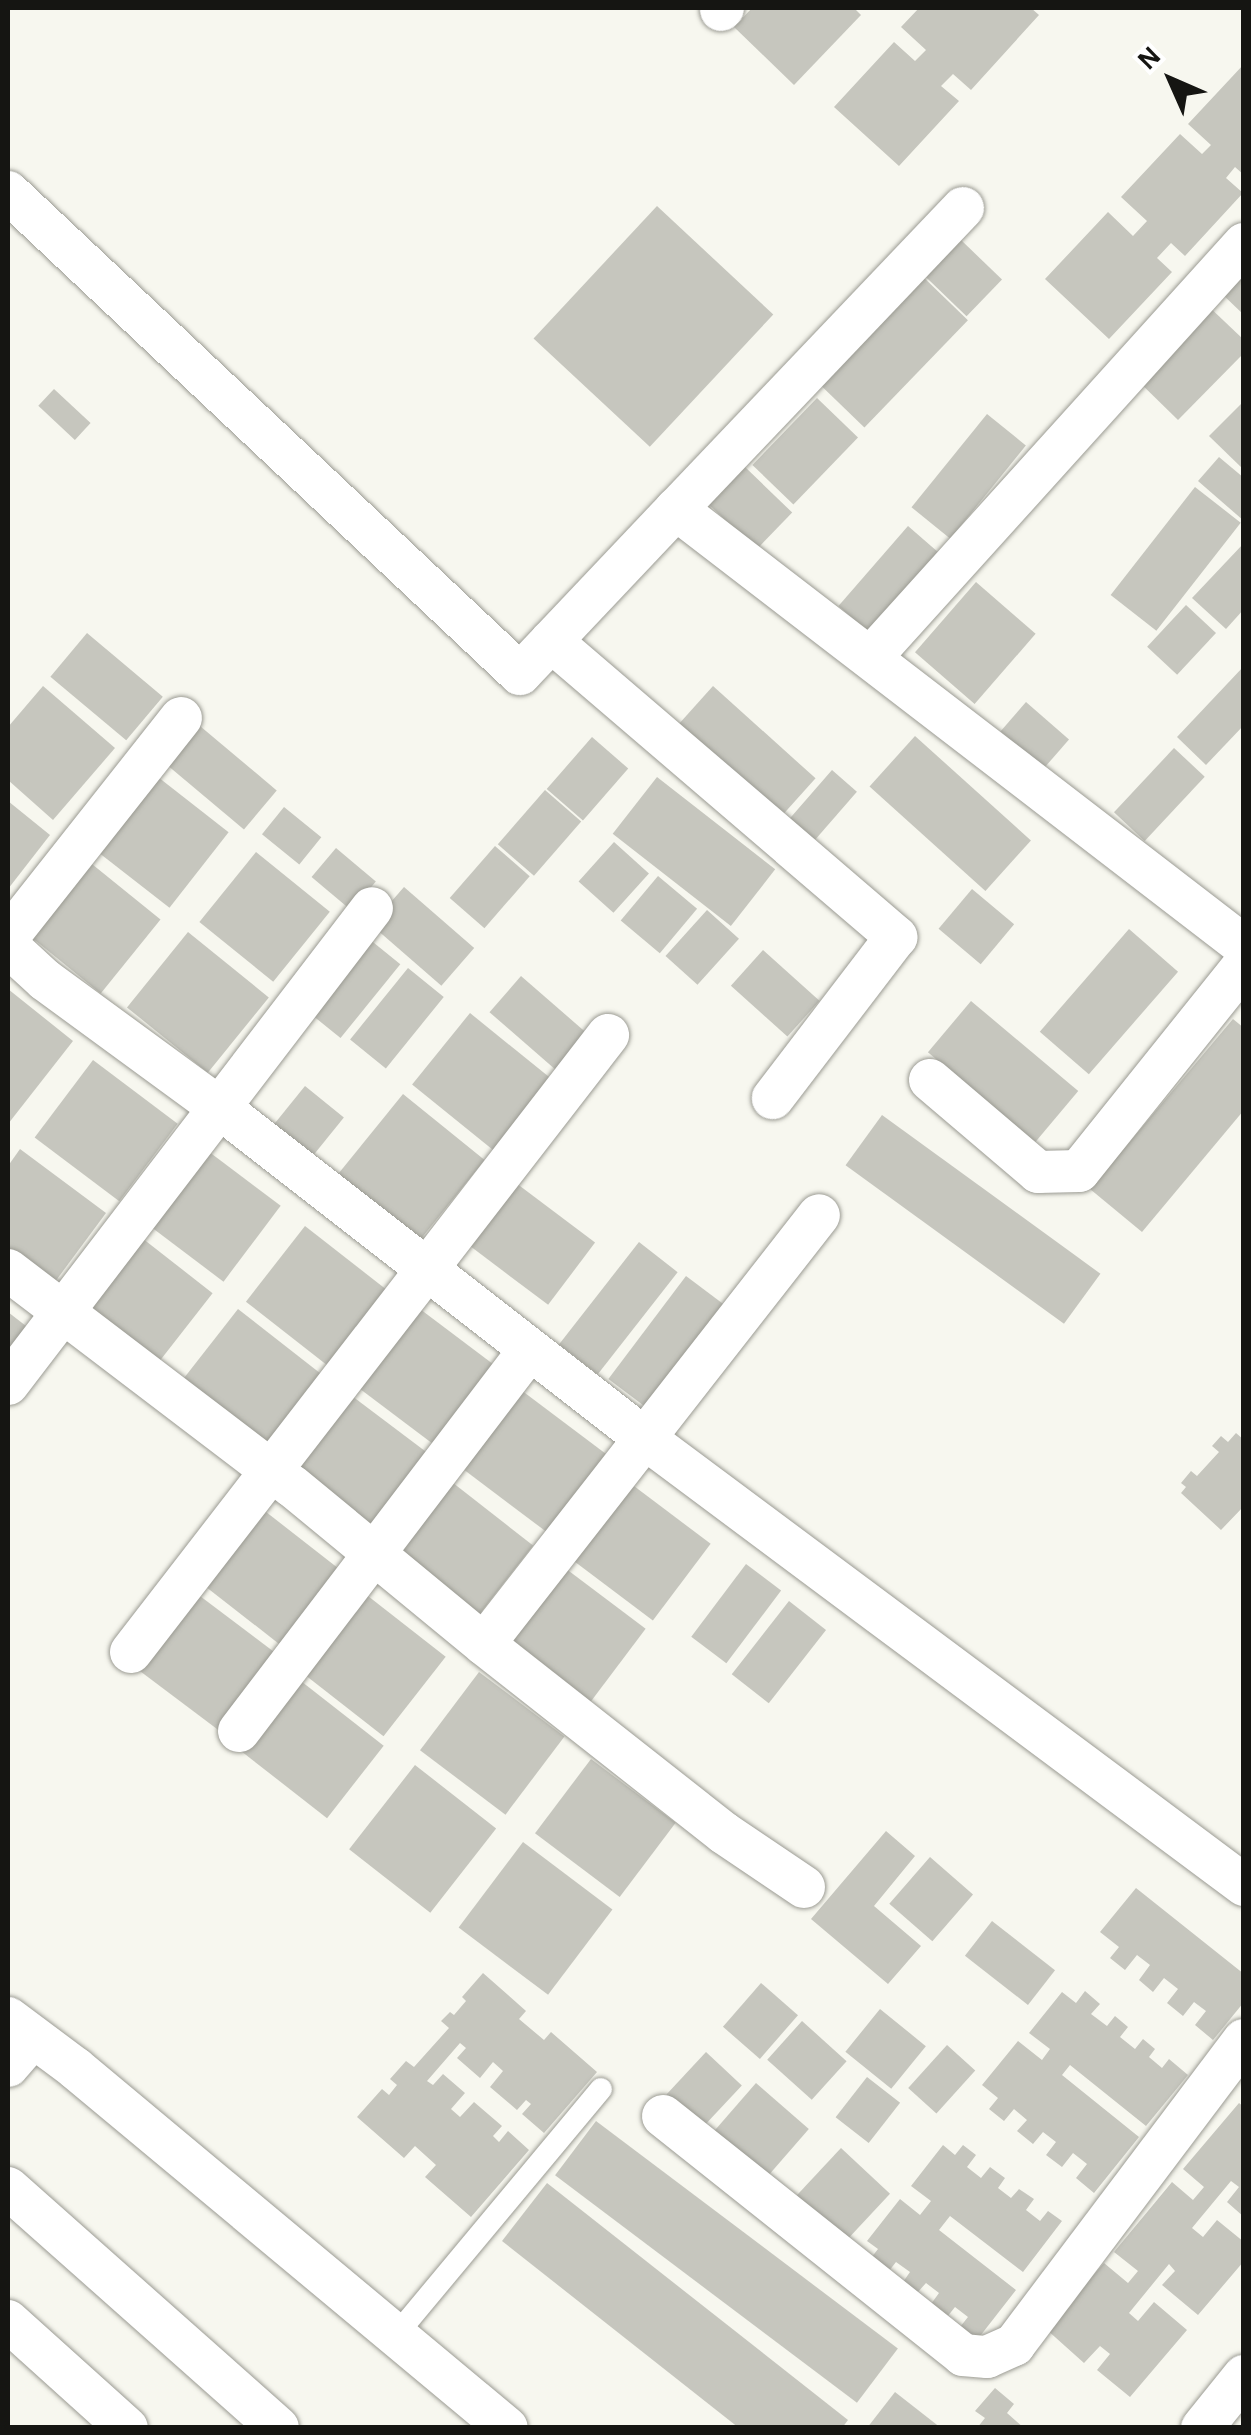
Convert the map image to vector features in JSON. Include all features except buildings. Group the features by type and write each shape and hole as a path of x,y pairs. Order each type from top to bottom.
{"street":[{"path":"8,192 520,674 963,208"},
{"path":"872,656 1244,244"},
{"path":"676,509 872,656 1244,946"},
{"path":"551,641 896,938 773,1098"},
{"path":"8,938 181,718"},
{"path":"8,1384 216,1105 372,908"},
{"path":"8,946 45,980 216,1105 642,1437 1244,1885"},
{"path":"930,1080 1038,1172 1079,1171 1244,965"},
{"path":"131,1652 424,1268 608,1035"},
{"path":"484,1644 819,1214"},
{"path":"8,1270 272,1470 724,1833 804,1887"},
{"path":"239,1731 529,1350"},
{"path":"16,2040 396,2335 507,2428"},
{"path":"663,2116 963,2355 987,2357 1014,2345 1244,2040"},
{"path":"8,2188 278,2428"},
{"path":"8,2321 127,2428"},
{"path":"1202,2428 1244,2376"}],"lane":[{"path":"396,2335 601,2088"}]}
